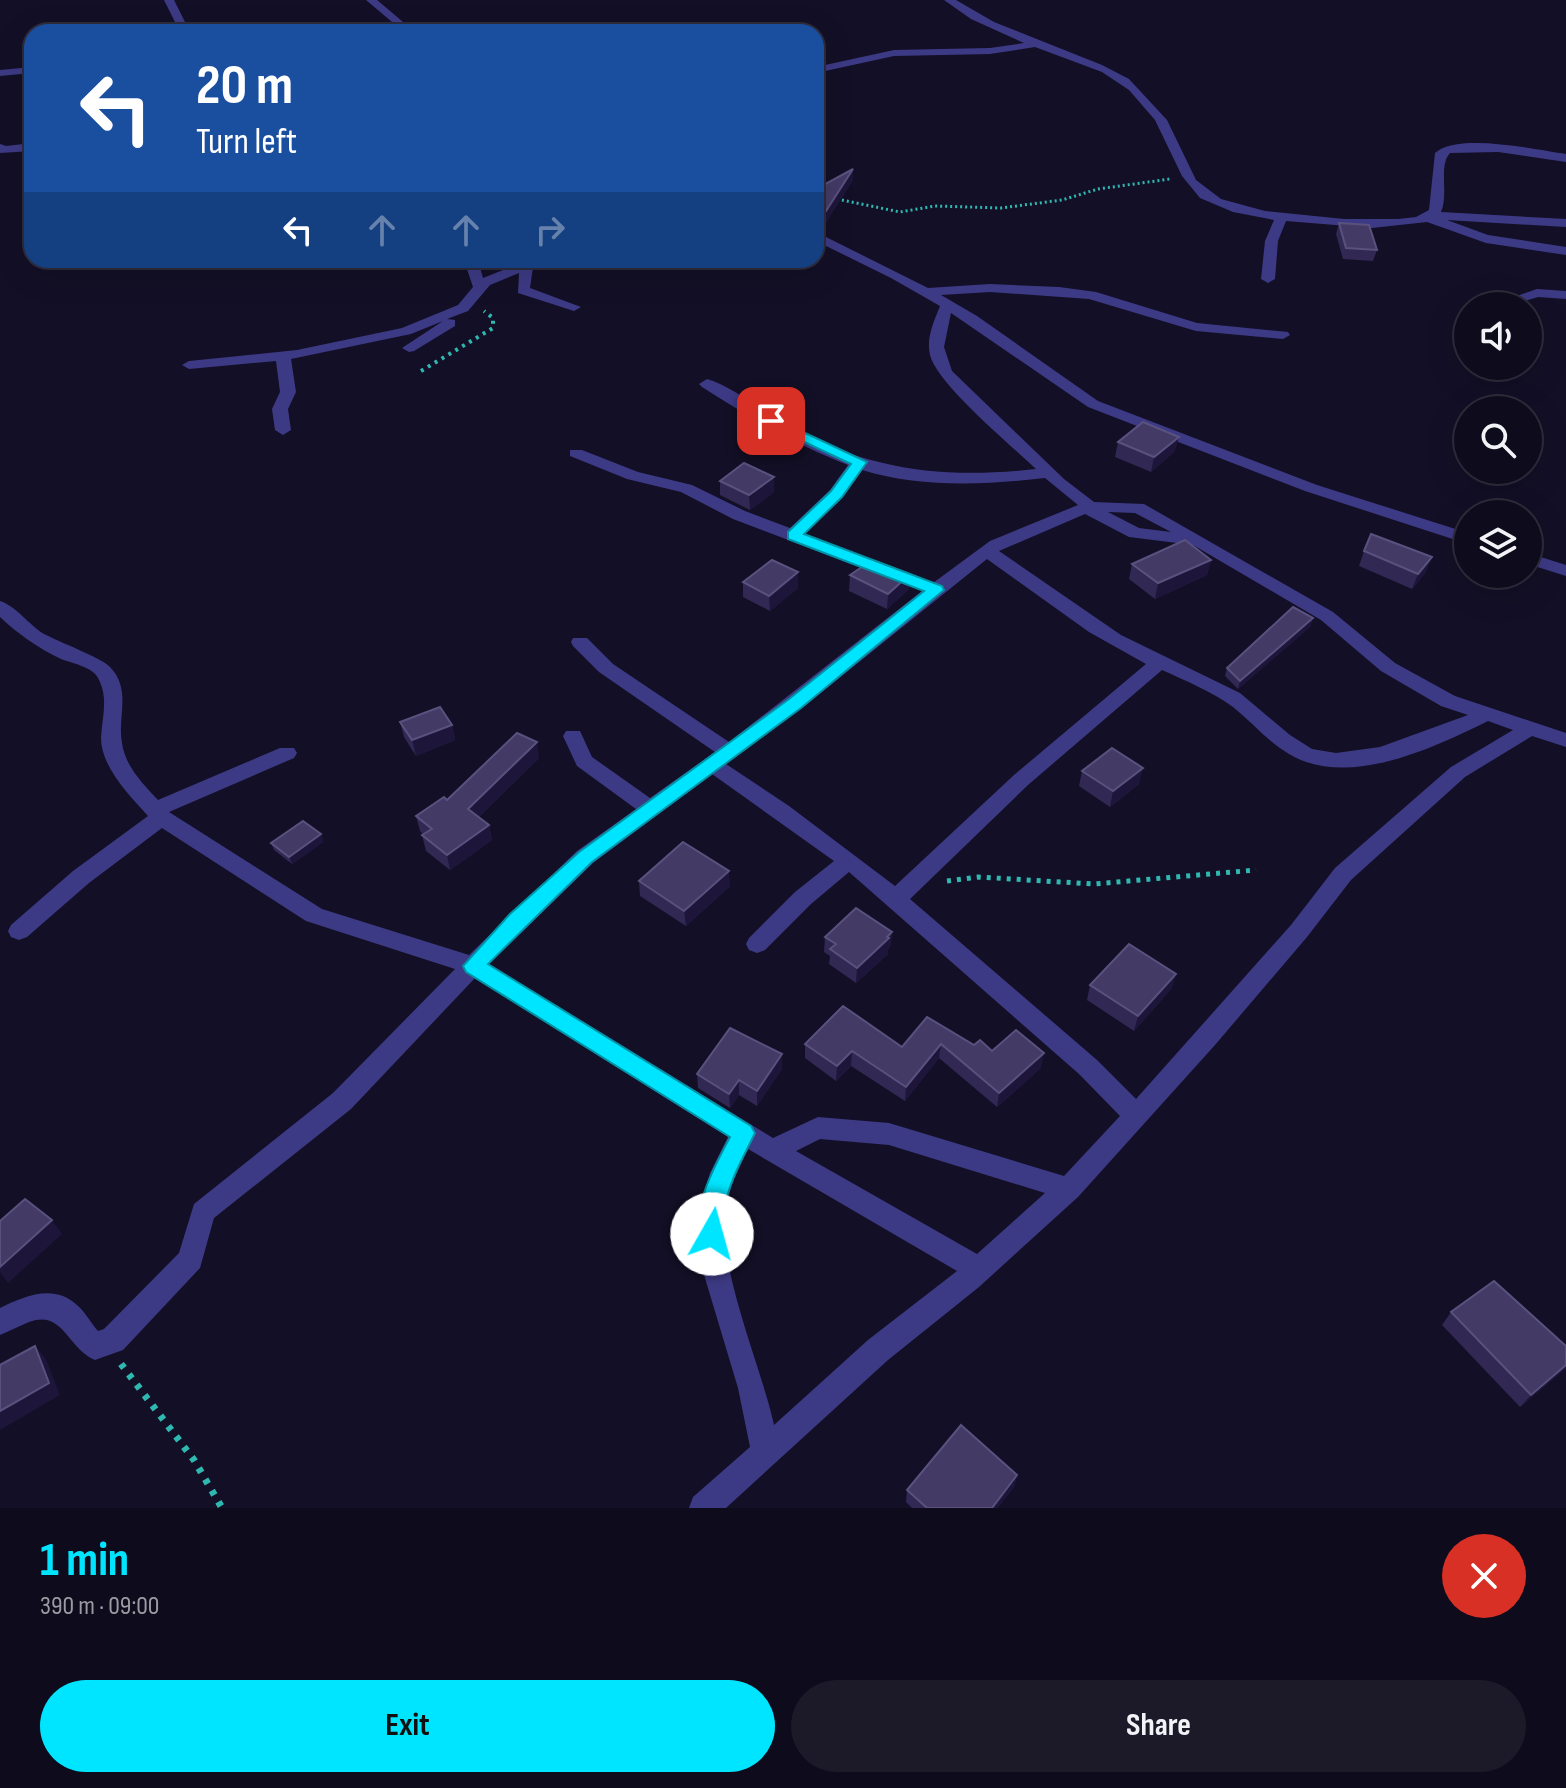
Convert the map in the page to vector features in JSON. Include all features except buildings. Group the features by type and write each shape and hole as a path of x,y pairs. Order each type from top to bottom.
{"street":[{"path":"169,0 181,24"},
{"path":"371,0 400,24"},
{"path":"954,4 979,0"},
{"path":"954,4 1127,82 1154,108 1189,177 1201,192 1228,206 1281,218 1401,223 1430,217 1566,223"},
{"path":"824,68 894,53 990,51 1037,44"},
{"path":"0,73 24,71"},
{"path":"0,148 24,140"},
{"path":"0,148 24,148"},
{"path":"1430,217 1436,210 1439,191 1438,163 1441,153 1448,149 1498,148 1566,158"},
{"path":"1430,217 1486,239 1566,251"},
{"path":"1268,279 1271,259 1269,243 1281,218"},
{"path":"824,240 948,304 1017,348 1093,404 1311,488 1454,534"},
{"path":"473,268 479,286"},
{"path":"409,348 446,327 479,286 522,268"},
{"path":"532,268 523,290 574,307"},
{"path":"926,292 990,288 1059,291 1091,295 1196,327 1283,335"},
{"path":"1542,293 1566,295"},
{"path":"948,304 934,347 946,373 1048,473 1088,507"},
{"path":"189,365 283,356 375,340 466,305"},
{"path":"283,356 288,392 280,409 283,430"},
{"path":"707,384 802,438 877,469 937,476 1048,473"},
{"path":"576,453 633,476 686,488 739,515 936,590"},
{"path":"793,535 836,494 859,462"},
{"path":"0,1322 30,1306 52,1304 69,1315 85,1340 95,1346 106,1344 129,1325 191,1259 203,1212 342,1101 517,920 585,857 795,703 987,551 1088,507 1138,508 1327,616 1388,667 1448,701 1566,740"},
{"path":"987,551 1089,622 1233,698 1289,743 1317,758 1338,760 1396,750 1447,734 1486,714"},
{"path":"1542,563 1566,571"},
{"path":"0,607 27,632 64,653 101,668 108,677 115,701 111,741 116,759 134,787 158,814 314,915 474,966 772,1151 978,1269"},
{"path":"580,642 606,668 720,757 782,811 848,861 900,895 1088,1067 1137,1116"},
{"path":"900,895 1021,780 1160,662"},
{"path":"704,1508 878,1350 978,1269 1069,1189 1299,931 1343,874 1458,772 1529,729"},
{"path":"573,736 584,761 650,809"},
{"path":"19,931 158,814 287,753"},
{"path":"757,944 803,898 848,861"},
{"path":"772,1151 818,1128 865,1130 889,1134 1069,1189"},
{"path":"743,1133 723,1173 712,1210 712,1258 752,1388 765,1450"}],"path":[{"path":"827,199 900,212 935,206 1001,208 1062,200 1132,183 1189,177"},
{"path":"421,371 493,328 493,318 466,305"},
{"path":"900,895 972,875 1041,882 1100,883 1256,870"},
{"path":"106,1344 194,1460 222,1508"}],"route":[{"path":"712,1234 712,1210 723,1173 743,1133 474,966 517,920 585,857 795,703 936,590 793,535 836,494 859,462 771,421"}]}
